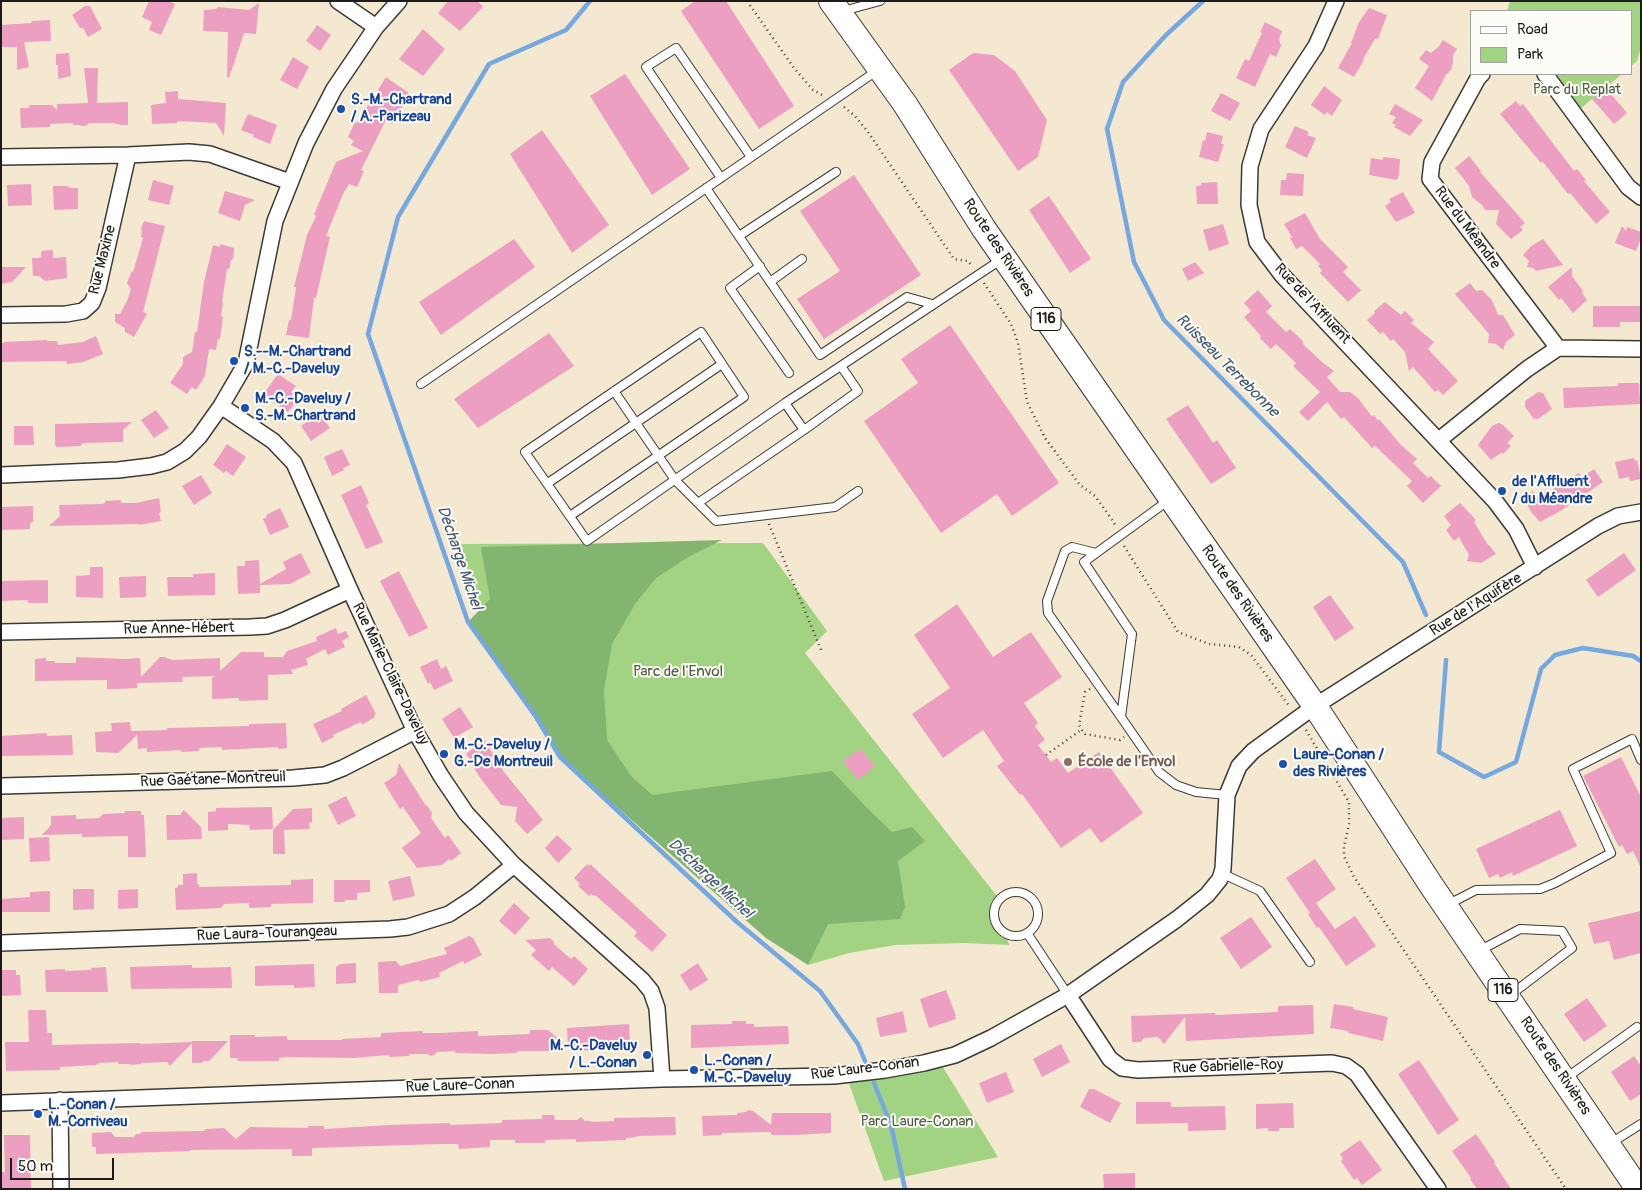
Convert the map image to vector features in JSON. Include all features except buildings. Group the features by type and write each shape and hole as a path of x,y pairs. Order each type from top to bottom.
{"main road":[{"name":"Route des Rivières","path":"843,7 880,69 905,104 1004,258 1315,706 1446,906 1608,1145 1637,1181"}],"street":[{"path":"338,1 376,27"},
{"path":"1,475 118,470 150,466 166,462 185,451 199,437 221,406 246,363 275,221 306,143 334,89 376,27 399,1"},
{"name":"Rue de l'Affluent","path":"1336,1 1316,46 1261,129 1250,166 1249,205 1257,242 1282,275 1495,501 1516,530 1535,567"},
{"name":"Rue du Mèandre","path":"1481,75 1432,162 1430,179 1558,348"},
{"path":"1546,75 1628,187 1641,196"},
{"path":"1,157 189,152 210,154 290,182"},
{"name":"Rue Maxine","path":"1,315 66,314 83,311 92,303 98,288 128,155"},
{"path":"1439,440 1527,369 1558,348 1641,349"},
{"name":"Rue Marie-Claire-Daveluy","path":"221,406 274,441 294,463 415,731 441,776 466,813 514,865 642,980 651,991 657,1008 662,1079"},
{"name":"Rue de l'Aquifère","path":"1315,706 1598,526 1618,516 1641,512"},
{"name":"Rue Anne-Hébert","path":"1,632 267,626 285,620 350,590"},
{"name":"Rue Laure-Conan","path":"1,1103 662,1079 834,1076 885,1070 955,1055 991,1038 1068,995 1207,895 1220,879 1227,795 1239,766 1253,752 1315,706"},
{"name":"Rue Gaétane-Montreuil","path":"1,786 293,778 325,775 415,731"},
{"name":"Rue Laura-Tourangeau","path":"1,943 390,930 408,927 449,914 475,897 514,865"},
{"name":"Rue Gabrielle-Roy","path":"1068,995 1110,1059 1122,1068 1138,1070 1332,1063 1346,1066 1357,1074 1438,1189"},
{"path":"60,1100 61,1189"}],"lane":[{"path":"843,7 866,1"},
{"path":"843,7 880,1"},
{"path":"721,178 646,67 676,48 751,157"},
{"path":"421,384 880,69"},
{"path":"739,236 836,172"},
{"path":"706,188 820,355 907,298 932,304"},
{"path":"570,516 744,397 701,332 525,452 587,541 784,403 1004,258"},
{"path":"770,282 802,259"},
{"path":"760,266 730,288 789,373"},
{"path":"548,483 722,364"},
{"path":"698,503 858,391 840,366"},
{"path":"614,391 675,480 716,522 835,507 858,491"},
{"path":"784,403 804,430"},
{"path":"1121,717 1132,634 1084,562 1171,499"},
{"path":"1096,553 1072,547 1065,551 1047,602 1048,613 1160,772 1176,785 1196,792 1227,795"},
{"path":"1446,906 1476,890 1540,889 1611,853 1573,769 1632,739 1641,760"},
{"path":"1221,873 1260,892 1310,962"},
{"path":"1019,892 1033,900 1037,909 1037,920 1027,933 1013,936 998,926 994,916 995,908 1004,896 1019,892"},
{"path":"1477,952 1520,929 1562,930 1572,948 1508,997"},
{"name":"Rue Gabrielle-Roy","path":"1027,933 1068,995"},
{"path":"1564,1079 1637,1027"},
{"path":"1608,1145 1641,1124"}],"path":[{"path":"748,1 794,68 813,90 822,96"},
{"path":"846,107 868,132 954,259 968,261 1011,324 1018,343 1027,402 1045,438 1080,485 1095,496 1113,521 1127,552 1178,632 1209,644 1239,647 1251,654 1290,707"},
{"path":"767,520 822,652"},
{"path":"1098,684 1085,692 1079,725 1082,730 1085,734 1120,740 1131,732"},
{"path":"1046,755 1082,730"},
{"path":"1309,734 1349,802 1350,824 1344,847 1344,856 1354,877 1566,1189"}],"green space":[{"name":"Parc du Replat","path":"1510,1 1641,1 1641,47 1637,61 1632,65 1632,10 1507,10"},
{"name":"Parc du Replat","path":"1546,75 1621,75 1574,114"},
{"path":"722,540 688,557 656,578 635,604 612,644 604,690 607,740 631,776 652,795 832,771 892,832 912,827 925,841 898,861 905,907 900,919 828,924 808,965 766,938 560,757 526,701 468,622 490,599 481,547"},
{"name":"Parc de l'Envol","path":"763,543 827,631 805,653 1000,900 995,908 994,916 998,926 1006,933 1009,945 964,943 895,945 849,953 808,965 600,778 503,651 475,600 461,544"},
{"name":"Parc Laure-Conan","path":"938,1059 998,1157 884,1181 846,1075"}],"waterway":[{"name":"Décharge Michel","path":"590,1 566,30 489,64 398,217 368,334 468,622 536,717 560,757 737,922 820,991 858,1044 865,1061"},
{"name":"Ruisseau Terrebonne","path":"1203,1 1166,35 1123,82 1107,129 1134,262 1164,320 1403,562 1426,615"},
{"name":"Ruisseau Terrebonne","path":"1446,660 1439,752 1484,777 1516,762 1541,669 1555,655 1583,648 1633,656 1641,661"},
{"name":"Décharge Michel","path":"874,1083 891,1125 905,1189"}],"place":[{"name":"S.-M.-Chartrand / A.-Parizeau","path":"341,109"},
{"name":"S.--M.-Chartrand / M.-C.-Daveluy","path":"234,361"},
{"name":"M.-C.-Daveluy / S.-M.-Chartrand","path":"245,408"},
{"name":"de l'Affluent / du Méandre","path":"1502,491"},
{"name":"M.-C.-Daveluy / G.-De Montreuil","path":"444,754"},
{"name":"École de l'Envol","path":"1068,762"},
{"name":"Laure-Conan / des Rivières","path":"1283,764"},
{"name":"M.-C.-Daveluy / L.-Conan","path":"647,1055"},
{"name":"L.-Conan / M.-C.-Daveluy","path":"694,1070"},
{"name":"L.-Conan / M.-Corriveau","path":"38,1114"}]}
